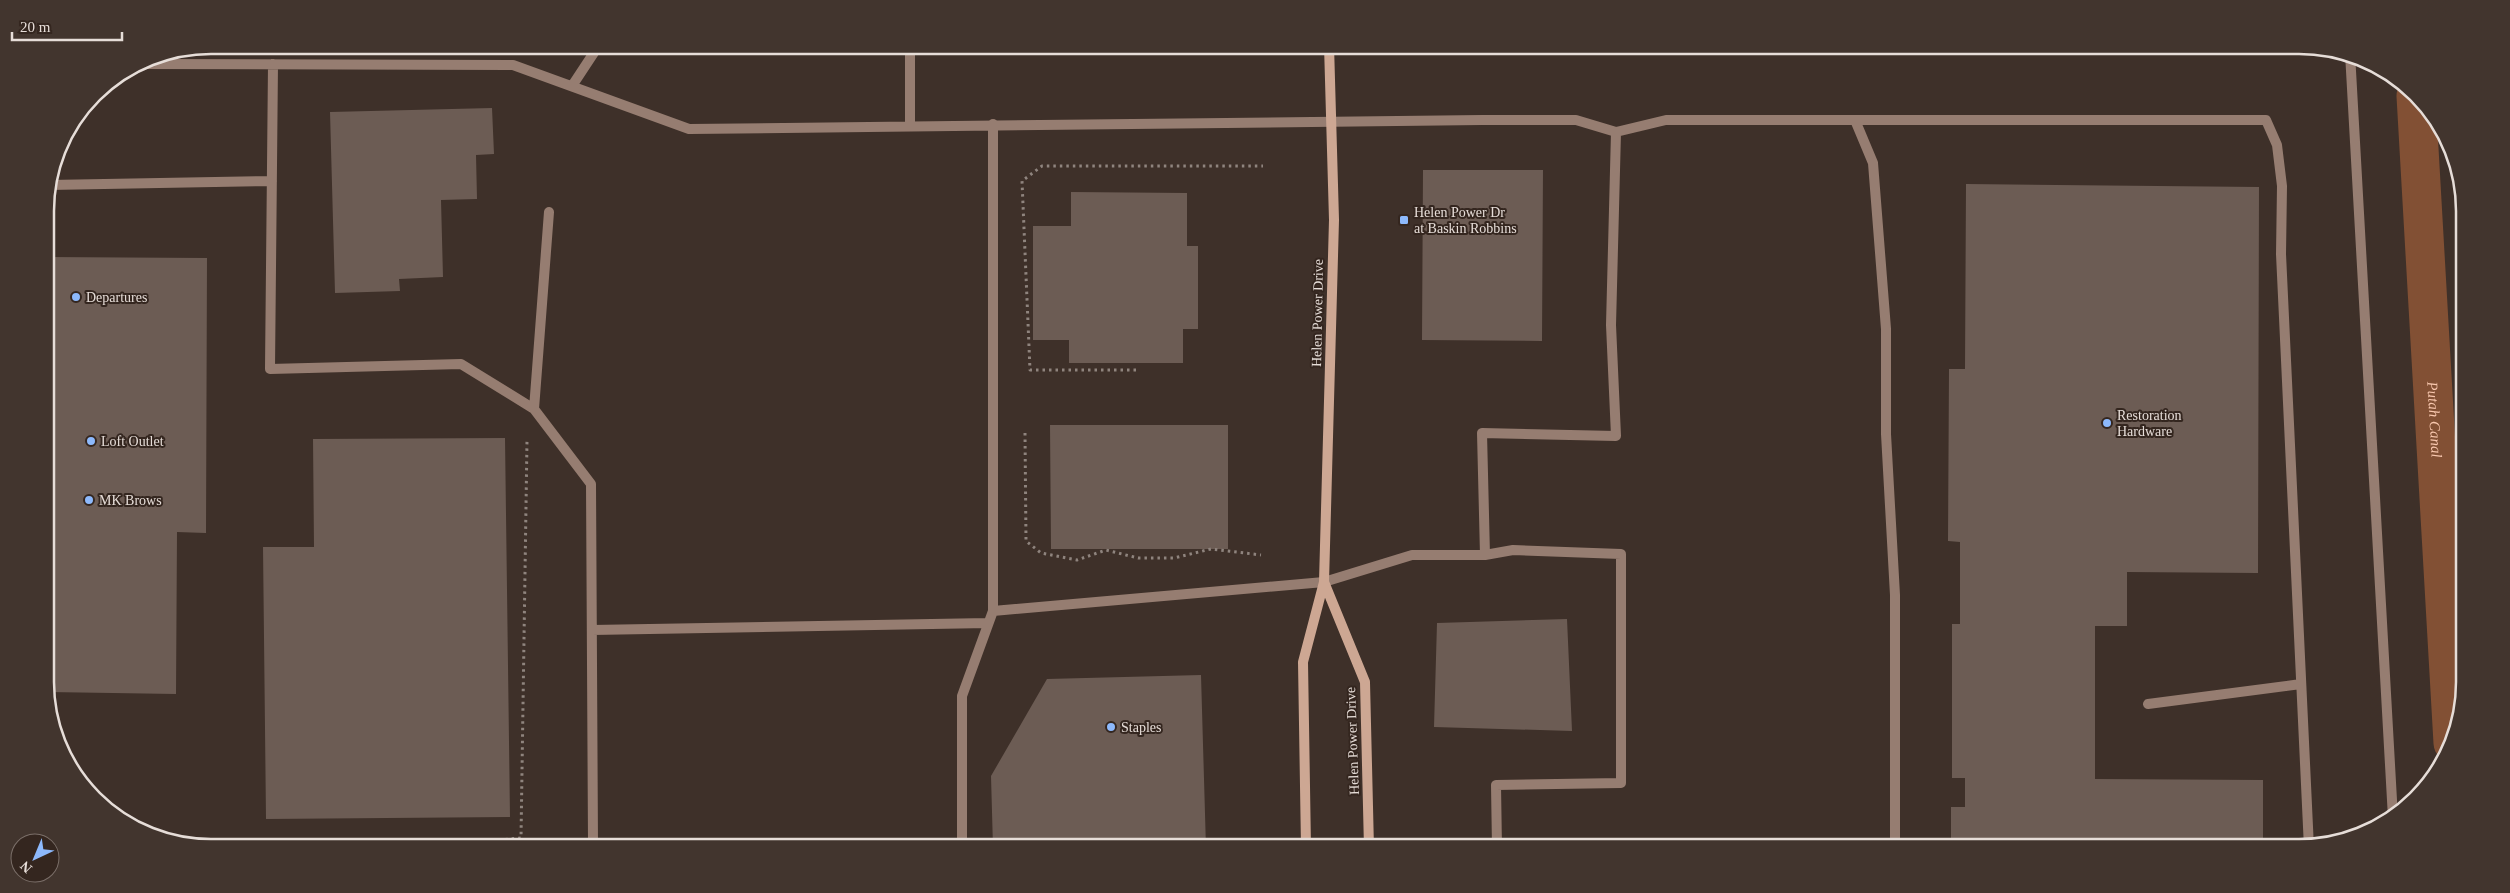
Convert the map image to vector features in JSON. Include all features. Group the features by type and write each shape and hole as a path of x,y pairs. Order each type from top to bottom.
{"street":[{"name":"Helen Power Drive","path":"1306,839 1303,662 1324,582 1334,220 1329,54"},
{"name":"Helen Power Drive","path":"1324,582 1365,682 1369,839"}],"lane":[{"path":"572,86 593,54"},
{"path":"910,54 910,125"},
{"path":"157,63 513,65 690,129 1331,120 1576,120 1616,132 1666,120 2266,120 2277,145 2282,186 2281,254 2309,839"},
{"path":"2351,63 2392,809"},
{"path":"273,64 270,369 461,364 534,409 591,484 596,839"},
{"path":"1855,120 1874,163 1886,329 1886,434 1895,595 1895,839"},
{"path":"962,839 962,696 993,611 993,124"},
{"path":"1485,555 1482,433 1616,436 1611,326 1616,132"},
{"path":"56,184 272,181"},
{"path":"534,409 549,212"},
{"path":"993,611 1324,582 1407,556 1485,555 1513,550 1621,554 1621,783 1496,785 1497,839"},
{"path":"592,630 988,623"},
{"path":"2148,704 2301,684"}],"path":[{"path":"1136,370 1030,370 1022,181 1042,166 1264,166"},
{"path":"1025,433 1026,541 1041,553 1077,560 1106,550 1138,558 1174,558 1211,549 1261,555"},
{"path":"510,839 521,838 527,435"}],"building":[{"path":"492,108 494,154 476,155 477,199 441,200 443,277 399,279 400,291 335,293 330,112"},
{"path":"1423,170 1543,170 1542,341 1422,340"},
{"path":"1966,184 2259,187 2258,573 2127,572 2127,626 2095,626 2095,779 2263,780 2263,839 1951,839 1951,807 1965,807 1965,778 1952,778 1952,624 1960,624 1960,542 1948,541 1949,369 1965,369"},
{"path":"1071,192 1187,193 1187,246 1198,246 1198,329 1183,329 1183,363 1069,363 1069,340 1033,340 1033,226 1071,226"},
{"path":"54,257 207,258 206,533 177,532 176,694 54,692"},
{"path":"1050,425 1228,425 1228,549 1051,549"},
{"path":"505,438 510,817 266,819 263,547 314,547 313,439"},
{"path":"1567,619 1572,731 1434,727 1437,623"},
{"name":"Staples","path":"1201,675 1206,839 993,839 991,776 1047,679"}],"waterway":[{"name":"Putah Canal","path":"2417,107 2452,720"}],"place":[{"name":"Helen Power Dr at Baskin Robbins","path":"1404,220"},
{"name":"Departures","path":"76,297"},
{"name":"Restoration Hardware","path":"2107,423"},
{"name":"Loft Outlet","path":"91,441"},
{"name":"MK Brows","path":"89,500"},
{"name":"Staples","path":"1111,727"}]}
